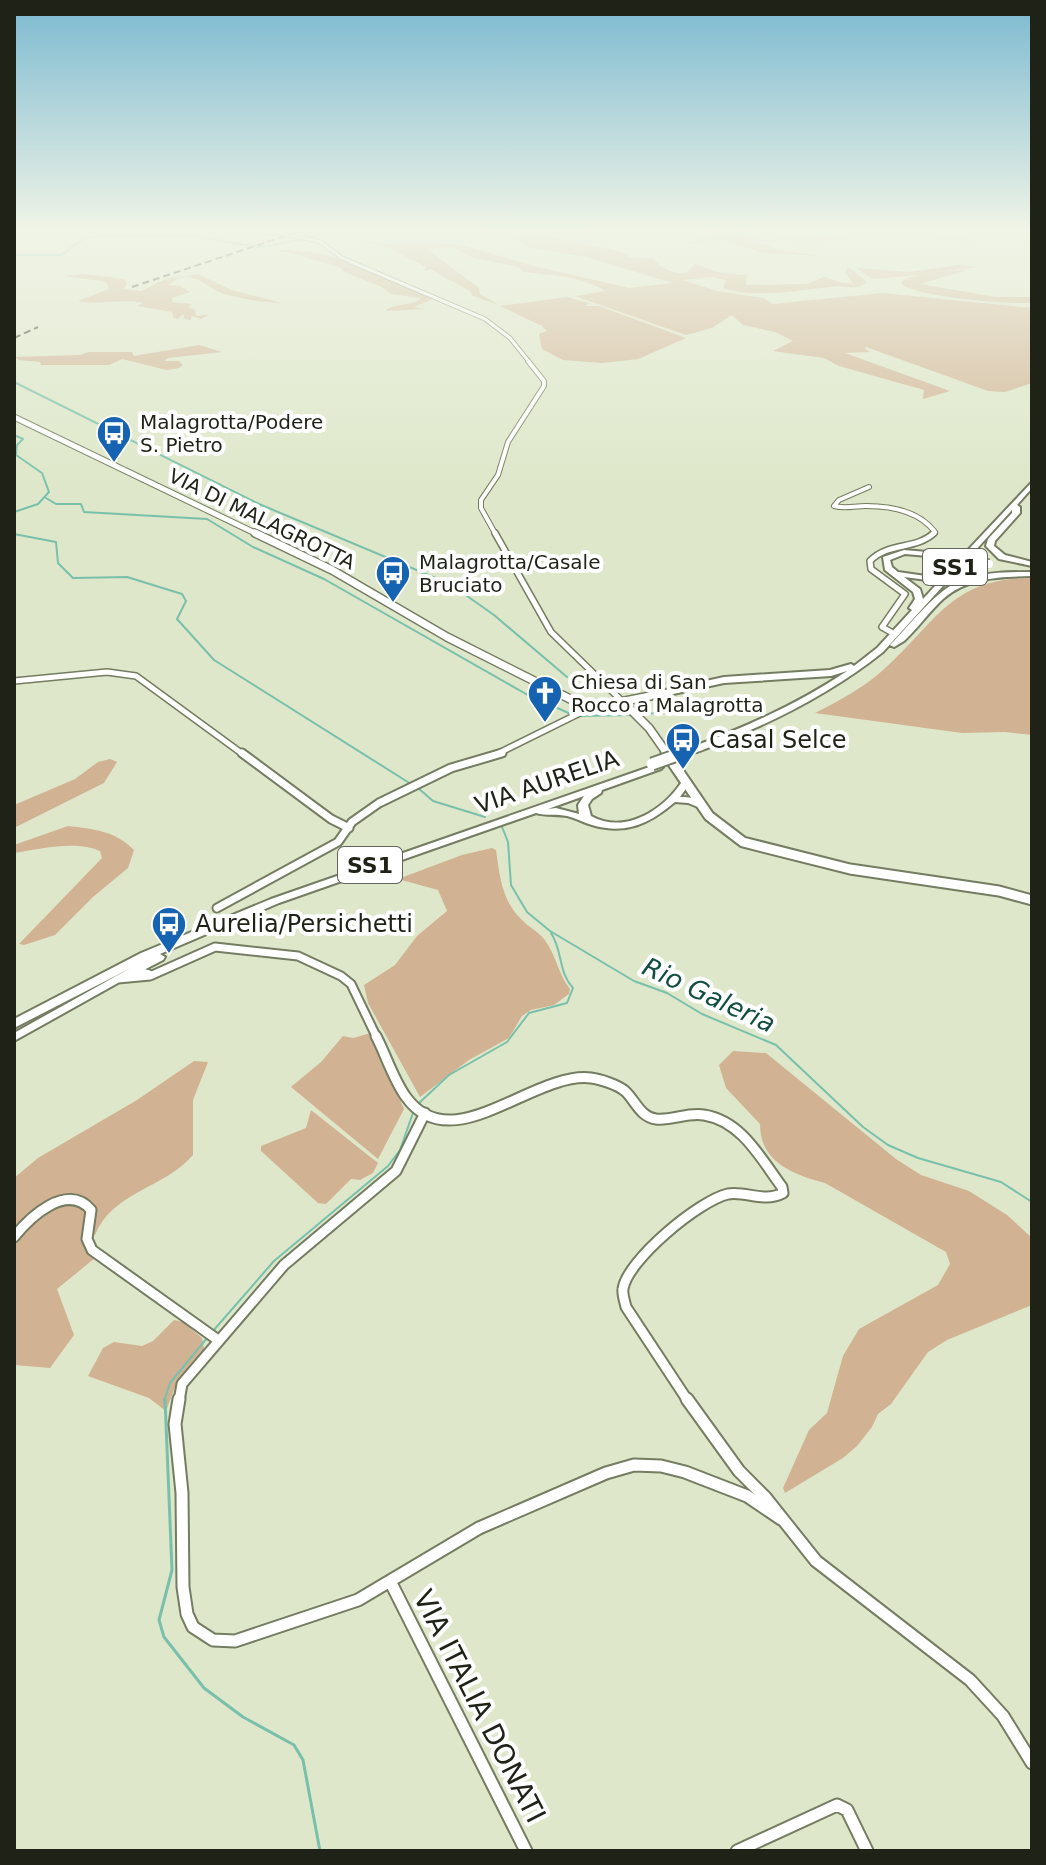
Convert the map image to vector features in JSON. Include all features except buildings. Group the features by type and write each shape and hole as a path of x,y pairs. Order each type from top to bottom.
{"highway":[{"name":"VIA AURELIA","path":"685,755 765,720 829,686 876,653 1032,484"},
{"name":"VIA AURELIA","path":"14,1017 124,959 321,877 655,766 795,712 850,679 894,645 1032,490"},
{"path":"1016,507 1015,513 990,546 1002,557 1032,569"},
{"path":"890,570 917,578 940,575 996,516 1005,512"},
{"path":"650,696 724,680 840,672 876,653 878,645 915,607 919,596 915,588 890,570 886,560 897,553 939,555 1032,569"},
{"path":"894,645 954,587 990,576 1032,569"},
{"path":"765,720 810,692 812,686 806,680 786,674"},
{"path":"594,823 583,811 584,802 591,795 655,766"},
{"path":"674,799 686,782"},
{"path":"504,817 554,811 612,827 632,826 674,799 693,794"},
{"path":"674,799 701,805"},
{"name":"VIA AURELIA","path":"14,1024 145,956 275,901 464,830"},
{"path":"134,970 275,901"}],"main road":[{"name":"VIA DI MALAGROTTA","path":"14,417 332,570 447,637 580,704 592,707"},
{"path":"592,707 650,696"},
{"path":"623,702 649,728 701,805 725,831 763,849 850,869 999,891 1032,900"}],"street":[{"path":"476,315 510,338 542,379 544,386 508,442 498,475 481,500 481,508 551,632 623,702"},
{"path":"869,487 838,501 834,506 842,509 865,506 903,511 925,522 935,532 928,539 880,551 870,559 871,569 905,594 882,627 891,632"},
{"path":"14,681 101,672 136,676 331,819 349,828"},
{"path":"217,908 338,842 365,812 401,792 466,763 503,753 592,707"},
{"path":"118,979 141,979 215,947 250,953 296,955 341,976 354,988 419,1110 450,1120 468,1120 560,1079 585,1077 624,1090 650,1118 666,1120 707,1115 725,1121 744,1136 782,1187 783,1193 773,1198 730,1194 703,1205 636,1266 626,1280 623,1293 631,1315 679,1390 739,1471 824,1569 978,1688 1003,1716 1032,1763"},
{"path":"14,1037 134,970 141,974 155,974"},
{"path":"419,1110 396,1171 284,1265 212,1336 185,1378 177,1405 183,1587 190,1622 208,1637 220,1642 235,1641 358,1600 479,1528 606,1473 634,1465 661,1466 685,1472 747,1496 783,1520"},
{"path":"14,1237 30,1218 52,1204 67,1200 84,1202 91,1210 87,1241 92,1250 212,1336"},
{"name":"VIA ITALIA DONATI","path":"391,1583 526,1851"},
{"path":"737,1851 837,1805 847,1810 867,1851"}],"shaded area":[{"path":"183,315 208,315 201,319 192,316 190,320"},
{"path":"519,315 624,315 686,338 638,359 602,363 563,360 542,349 539,334 547,331"},
{"path":"629,315 732,315 712,328 686,335"},
{"path":"732,315 1032,315 1032,383 1005,392 988,391 866,347 870,352 845,353 950,391 923,399 924,390 839,366 824,358 773,351 793,341 775,332 743,325"},
{"path":"199,345 222,352 168,358 164,361 179,361 183,365 167,370 122,359 109,365 41,365 40,362 15,357 89,352 132,352 134,356"},
{"path":"1032,578 1032,735 962,733 815,713 875,677 947,606 963,595 1004,580"},
{"path":"110,759 117,762 104,783 14,828 14,805 75,779 98,762"},
{"path":"68,826 104,832 120,839 134,850 128,868 55,935 19,944 102,858 100,851 80,846 14,853 14,845"},
{"path":"492,848 496,850 502,887 509,903 548,945 570,989 569,994 554,1005 531,1010 522,1016 509,1038 469,1060 420,1097 368,1003 364,985 395,965 417,936 447,911 438,890 398,879 462,855"},
{"path":"371,1033 404,1109 378,1159 291,1087 321,1062 343,1036 353,1038"},
{"path":"733,1051 766,1053 896,1159 921,1175 969,1191 1007,1215 1032,1238 1032,1305 947,1340 928,1352 891,1404 878,1414 857,1446 785,1493 783,1488 809,1430 827,1413 843,1356 859,1329 938,1285 950,1264 946,1252 825,1183 790,1170 772,1157 761,1137 760,1124 726,1088 719,1065"},
{"path":"194,1061 208,1062 193,1100 193,1155 168,1175 126,1199 103,1221 95,1235 91,1233 91,1204 71,1197 50,1204 14,1233 14,1178 38,1158 137,1100"},
{"path":"311,1110 378,1163 373,1173 360,1180 351,1179 326,1204 318,1203 261,1151 261,1146 306,1128"},
{"path":"72,1202 86,1209 83,1245 95,1258 57,1289 74,1335 50,1368 14,1365 14,1245 34,1219 50,1208"},
{"path":"174,1320 183,1322 202,1338 204,1349 175,1387 166,1411 149,1398 88,1376 103,1348 114,1342 142,1346 153,1341"}],"waterway":[{"path":"14,382 259,504 450,584 494,615 567,677"},
{"name":"Rio Galeria","path":"14,435 23,439 17,445 16,455 42,473 49,492 38,504 14,512"},
{"path":"46,498 56,504 81,504 84,512 207,519 253,547 324,579 526,694 573,715"},
{"name":"Rio Galeria","path":"14,534 56,542 58,563 73,578 127,577 182,594 186,601 177,619 214,660 411,784"},
{"path":"641,714 759,707"},
{"path":"579,716 633,715"},
{"name":"Rio Galeria","path":"418,788 433,801 485,817"},
{"name":"Rio Galeria","path":"502,827 508,842 511,885 527,912 550,931 634,981 667,993 702,1014 776,1045 863,1127 888,1145 918,1158 1001,1182 1032,1202"},
{"path":"418,1104 449,1075 507,1042 529,1013 567,1003 573,988 565,975 551,933"},
{"path":"213,1331 274,1261 388,1166 400,1150 414,1110"},
{"path":"164,1401 170,1383 207,1338"},
{"path":"165,1399 172,1570 159,1620 164,1637 204,1688 243,1717 294,1745 303,1760 320,1851"}],"railway":[{"path":"14,338 38,327"}],"place":[{"name":"Malagrotta/Podere S. Pietro","path":"114,464"},
{"name":"Malagrotta/Casale Bruciato","path":"393,604"},
{"name":"Chiesa di San Rocco a Malagrotta","path":"545,724"},
{"name":"Casal Selce","path":"683,771"},
{"name":"Aurelia/Persichetti","path":"169,955"}]}
